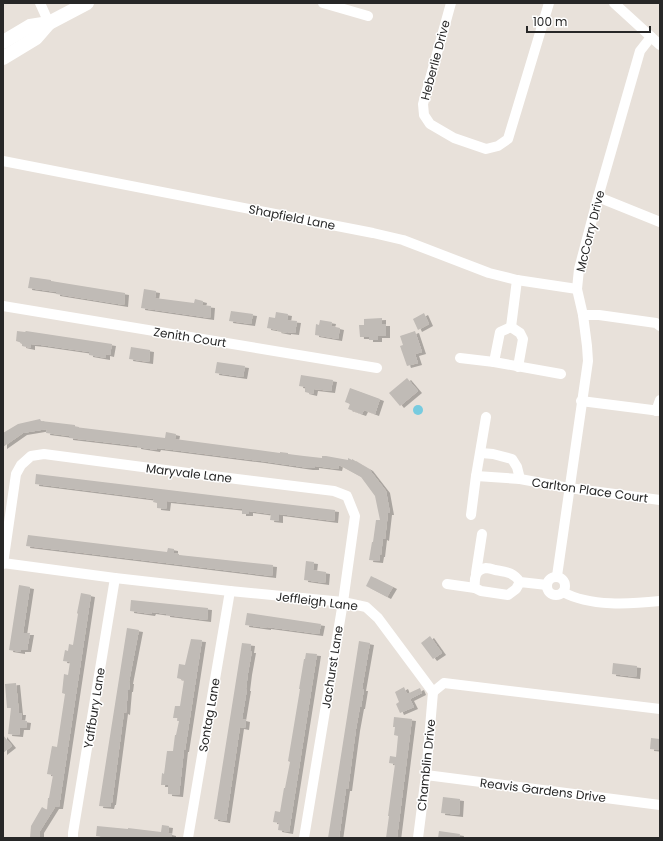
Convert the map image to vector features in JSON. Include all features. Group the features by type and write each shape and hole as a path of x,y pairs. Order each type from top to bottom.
{"main road":[{"path":"3,42 30,26 49,23 87,3"},
{"path":"3,58 36,38 49,23"}],"street":[{"path":"40,3 49,23"},
{"path":"323,3 368,16"},
{"name":"Heberlie Drive","path":"451,3 423,104 424,115 430,124 454,138 486,149 498,146 508,139 549,3"},
{"path":"614,3 660,45"},
{"name":"McCorry Drive","path":"557,576 581,401 588,361 583,315 578,289 579,269 640,52 651,37"},
{"name":"Shapfield Lane","path":"3,161 373,233 403,240 489,273 517,280 578,289"},
{"path":"598,197 660,222"},
{"path":"511,327 517,280"},
{"name":"Zenith Court","path":"3,306 376,368"},
{"path":"583,315 599,315 628,319 656,323 660,326"},
{"path":"494,362 500,332 511,327"},
{"path":"511,327 520,333 523,339 518,366"},
{"path":"460,358 494,362 561,374"},
{"path":"581,401 658,411 660,400"},
{"path":"471,515 486,417"},
{"name":"Carlton Place Court","path":"481,453 493,454 512,459 517,467 520,479"},
{"name":"Maryvale Lane","path":"3,564 16,474 21,465 31,456 44,454 334,491 346,496"},
{"name":"Carlton Place Court","path":"476,476 520,479 569,488 660,500"},
{"name":"Jachurst Lane","path":"304,838 343,602 355,516 346,496"},
{"path":"475,588 474,580 482,534"},
{"name":"Jeffleigh Lane","path":"3,564 230,591 343,602 366,607 378,618 433,692"},
{"path":"476,573 484,568 509,572 516,576 520,582 547,585"},
{"path":"557,576 562,578 566,587 560,594 553,595 548,591 547,582 551,578 557,576"},
{"name":"Yaffbury Lane","path":"72,836 115,578"},
{"path":"447,584 508,595 516,589 520,582"},
{"name":"Sontag Lane","path":"188,838 230,591"},
{"path":"563,592 578,598 592,601 628,604 660,601"},
{"path":"433,692 444,683 660,709"},
{"name":"Chamblin Drive","path":"418,838 426,775 433,692"},
{"name":"Reavis Gardens Drive","path":"426,775 660,805"}],"water":[{"path":"416,405 420,405 422,406 422,414 416,415 413,412 413,408"}],"building":[{"path":"30,277 125,293 124,305 28,288"},
{"path":"144,289 156,291 155,298 194,303 195,299 203,301 202,305 211,306 210,318 141,308"},
{"path":"231,311 253,314 251,324 229,321"},
{"path":"276,312 288,314 287,320 297,321 295,333 287,333 267,328 269,317 275,318"},
{"path":"424,313 429,324 418,330 413,319"},
{"path":"382,318 382,324 386,324 386,336 378,336 378,340 369,340 369,337 360,337 359,325 364,325 364,319"},
{"path":"320,320 332,322 331,326 340,328 338,339 315,335 316,324 319,325"},
{"path":"17,331 26,331 112,344 110,355 106,354 106,358 89,355 89,352 41,345 31,344 31,348 22,346 22,343 16,341"},
{"path":"415,331 422,352 415,354 418,363 407,366 400,346 403,345 400,336"},
{"path":"131,347 150,350 149,362 129,359"},
{"path":"217,362 245,366 243,377 215,373"},
{"path":"301,375 333,380 331,391 314,389 313,394 305,392 305,387 299,386"},
{"path":"407,378 418,391 400,406 389,393"},
{"path":"350,388 380,399 375,414 364,410 362,414 348,409 350,404 345,402"},
{"path":"40,419 41,421 75,425 75,427 165,438 166,432 176,434 175,439 304,456 322,458 322,456 326,456 348,460 348,458 352,459 369,469 386,491 390,513 388,513 385,539 383,538 379,561 369,560 376,520 380,520 375,496 361,477 339,465 338,469 315,466 315,468 309,468 157,448 156,450 137,446 69,438 69,436 46,433 47,429 23,433 3,447 3,433 18,424"},
{"path":"36,474 335,510 334,521 279,514 279,521 270,520 271,514 249,511 249,514 242,514 242,509 167,501 166,509 157,508 157,503 153,502 154,499 35,484"},
{"path":"28,535 167,552 168,548 174,549 174,553 179,555 273,565 272,576 26,546"},
{"path":"306,561 314,562 313,570 326,572 325,583 304,580"},
{"path":"371,576 393,587 387,597 366,586"},
{"path":"19,585 30,587 23,633 30,633 27,650 21,650 21,652 9,650"},
{"path":"81,593 91,595 59,807 55,807 40,831 40,838 30,838 31,826 42,807 47,810 53,775 47,774 52,746 57,747 65,694 62,693 64,674 68,675 70,662 63,661 65,650 68,651 69,644 73,645"},
{"path":"131,600 208,608 207,620 152,612 151,614 130,611"},
{"path":"247,613 321,624 319,634 245,625"},
{"path":"127,628 139,630 129,682 126,713 124,712 112,803 110,807 99,806"},
{"path":"430,636 442,653 433,659 421,643"},
{"path":"191,639 202,640 184,750 179,795 168,794 168,785 161,785 162,773 164,774 167,751 173,751 179,721 177,721 178,718 173,718 175,706 180,706 184,680 177,678 179,664 185,665"},
{"path":"359,641 370,643 362,689 364,689 356,729 348,789 346,789 339,838 328,838"},
{"path":"242,643 251,644 250,651 252,651 242,719 246,720 245,728 240,727 226,821 214,819"},
{"path":"306,653 317,654 289,832 278,830 279,823 273,822 275,811 280,812 285,788 290,762 288,761 299,689"},
{"path":"613,663 637,666 636,677 612,674"},
{"path":"16,683 19,713 22,713 21,720 27,721 26,728 20,728 19,735 8,734 11,708 7,708 5,684"},
{"path":"404,687 407,694 420,688 422,693 410,699 414,707 400,713 396,704 399,702 395,692"},
{"path":"394,717 412,719 397,838 386,838 395,764 389,763 390,756 396,757 398,736 394,735"},
{"path":"3,735 12,746 3,753"},
{"path":"651,738 660,739 660,750 650,749"},
{"path":"443,797 460,799 459,815 441,813"},
{"path":"162,825 169,826 168,833 172,834 172,838 110,838 96,836 97,826 161,832"},
{"path":"439,831 460,834 459,838 438,838"}]}
